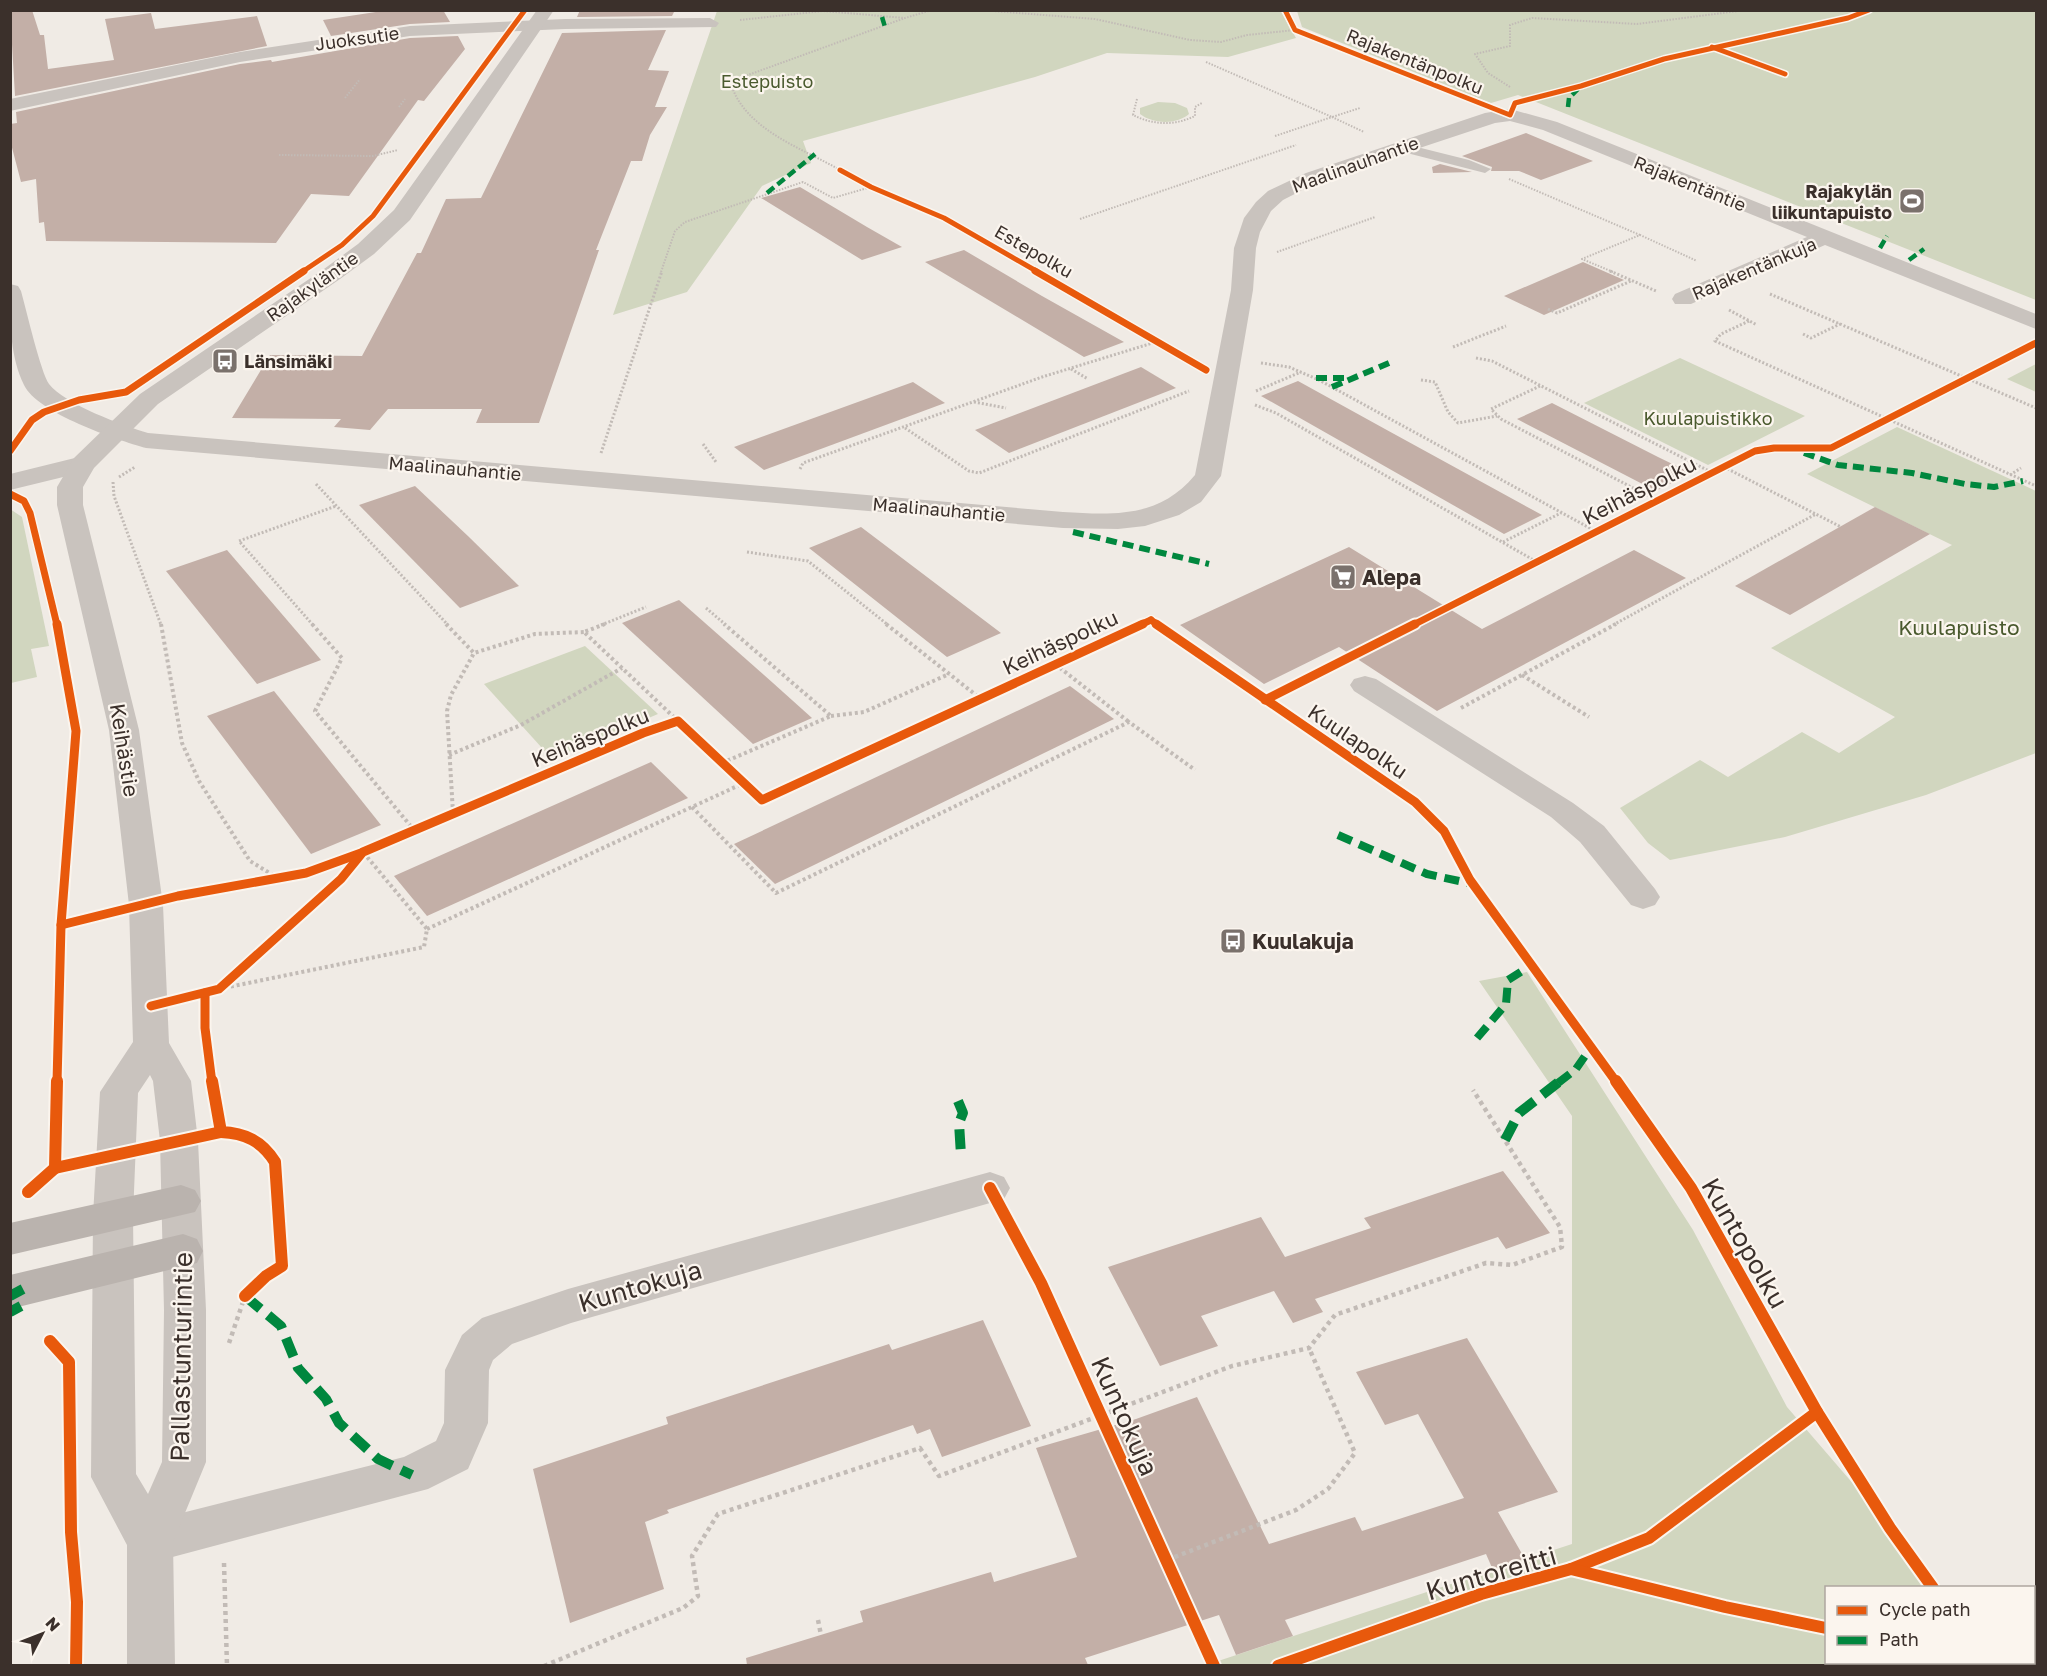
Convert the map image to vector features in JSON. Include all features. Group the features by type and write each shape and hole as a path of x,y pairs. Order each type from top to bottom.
{"main road":[{"path":"10,1239 181,1201"},
{"path":"10,1292 183,1251"}],"street":[{"name":"Juoksutie","path":"10,105 314,44 410,31 541,18 710,23"},
{"name":"Rajakyläntie","path":"83,464 149,399 366,249 402,215 541,18"},
{"name":"Maalinauhantie","path":"115,431 171,444 1073,520 1111,521 1155,515 1185,502 1201,488 1208,476 1242,290 1244,259 1255,216 1275,195 1305,180 1470,123 1510,115"},
{"name":"Rajakentäntie","path":"1510,115 1556,129 2037,322"},
{"name":"Rajakentänkuja","path":"1683,298 1825,237"},
{"path":"10,291 36,385 62,407 115,431"},
{"path":"10,482 83,464"},
{"name":"Keihästie","path":"83,464 70,487 70,505 124,730 146,905 151,1043 172,1081 179,1141 181,1201"},
{"path":"1365,685 1562,810 1592,834 1643,897"},
{"path":"112,1216 119,1092 151,1043"},
{"name":"Kuntokuja","path":"150,1542 411,1475 435,1466 452,1455 460,1440 466,1423 467,1370 477,1348 497,1331 568,1306 990,1188"},
{"name":"Pallastunturintie","path":"151,1665 150,1542 184,1462 181,1201"},
{"name":"Pallastunturintie","path":"112,1216 114,1477 150,1542"}],"lane":[{"path":"1401,147 1428,157 1461,160 1485,169"}],"path":[{"path":"850,176 765,128 733,98 732,87 737,79 932,10"},
{"path":"980,10 1095,19 1190,40 1221,42 1247,35 1296,28"},
{"path":"1539,96 1507,87 1488,73 1476,58 1475,54 1510,46 1512,22 1532,18 1637,24 1746,10"},
{"path":"710,23 823,11 905,18"},
{"path":"1206,62 1368,133"},
{"path":"345,98 360,79"},
{"path":"1510,115 1515,103 1539,96"},
{"path":"399,107 405,99"},
{"path":"1137,99 1133,115 1159,123 1190,120 1195,116 1195,107 1202,103"},
{"path":"1275,136 1360,108"},
{"path":"1080,219 1296,145"},
{"path":"279,155 373,156 398,150"},
{"path":"1485,169 2037,408"},
{"path":"593,479 645,318 655,297 667,249 675,231 685,222 711,211 803,182 833,198 871,187"},
{"path":"861,182 881,192"},
{"path":"1244,259 1284,251 1375,217"},
{"path":"1641,235 1582,259 1659,293"},
{"path":"1548,309 1557,313 1632,280"},
{"path":"1749,321 1720,334 1715,341 2037,486"},
{"path":"1803,334 1811,338 1840,324"},
{"path":"1453,347 1506,326"},
{"path":"1148,335 1168,346"},
{"path":"798,473 803,463 973,402 1159,340"},
{"path":"1476,358 1492,361 1708,475"},
{"path":"1252,361 1301,372 1597,532"},
{"path":"1070,369 1088,379"},
{"path":"1265,387 1301,372"},
{"path":"1958,383 1978,373"},
{"path":"1422,380 1435,382 1441,390 1441,399 1458,423 1498,416"},
{"path":"1541,386 1491,409 1498,416 1662,498"},
{"path":"904,427 969,471 979,473 1186,392 1194,391"},
{"path":"973,402 1006,408"},
{"path":"1246,402 1276,413 1537,562"},
{"path":"1878,424 1897,414"},
{"path":"171,444 158,459 124,473 112,482 114,496 164,633 182,743 199,781 250,861 281,877"},
{"path":"1724,467 1841,527"},
{"path":"2010,475 2021,468"},
{"path":"315,483 474,653"},
{"path":"336,506 239,541 342,658 315,711 410,832 425,826"},
{"path":"1503,542 1562,513"},
{"path":"1452,713 1816,514"},
{"path":"747,552 807,561 981,699"},
{"path":"1527,567 1547,557"},
{"path":"474,653 535,634 584,632 646,606"},
{"path":"706,608 831,716"},
{"path":"584,632 678,724"},
{"path":"464,809 450,815 448,703 471,666 474,653"},
{"path":"1055,664 1129,722 1196,770"},
{"path":"449,755 521,725 622,668"},
{"path":"151,1005 423,947 428,929 692,807 733,773 831,716 864,712 949,674"},
{"path":"1522,675 1590,717"},
{"path":"692,807 776,893 1129,722"},
{"path":"361,854 428,929"},
{"path":"265,880 281,877"},
{"path":"219,989 237,973"},
{"path":"544,1665 683,1608 698,1596 692,1556 718,1514 920,1448 939,1476 1232,1366 1309,1348 1335,1315 1486,1263 1512,1265 1562,1247 1560,1227 1473,1090"},
{"path":"1167,1560 1296,1510 1328,1489 1355,1453 1309,1348"},
{"path":"1162,1549 1172,1570"},
{"path":"818,1620 821,1635"}],"green space":[{"name":"Estepuisto","path":"1280,10 1296,38 1228,57 1107,53 1035,77 803,141 811,163 762,186 687,292 613,315 717,11"},
{"name":"Rajakylän liikuntapuisto","path":"1297,11 2036,11 2036,300 1518,95 1491,103 1302,27"},
{"path":"1158,102 1175,103 1187,108 1189,114 1178,120 1164,122 1151,120 1140,114 1140,108"},
{"name":"Kuulapuistikko","path":"1680,358 1805,416 1708,465 1584,403"},
{"path":"2036,364 2036,392 2007,379"},
{"name":"Kuulapuisto","path":"1897,427 2036,491 2036,753 1926,795 1785,837 1670,860 1648,843 1620,808 1700,760 1728,777 1802,732 1839,753 1895,717 1771,648 1952,545 1807,474"},
{"path":"10,509 22,517 49,646 31,649 37,677 11,683"},
{"path":"585,646 658,714 552,759 484,684"},
{"path":"1527,972 1693,1230 1787,1407 1941,1586 1825,1586 1825,1664 2035,1664 2036,1637 2036,1665 1206,1665 1572,1544 1572,1116 1479,981"}],"building":[{"path":"10,10 32,10 40,35 44,35 48,69 114,60 105,19 151,13 155,29 257,16 267,46 15,96"},
{"path":"389,10 443,10 450,22 410,24 331,36 323,20"},
{"path":"580,10 675,10 672,16 577,17"},
{"path":"666,30 648,70 669,71 655,107 667,107 650,135 642,161 631,161 596,250 599,250 539,423 476,423 482,409 388,409 370,430 334,427 341,419 232,418 270,355 362,356 417,253 421,253 446,199 481,198 562,33"},
{"path":"458,36 465,49 424,101 418,100 349,196 311,194 276,243 46,241 44,222 39,223 36,179 21,182 10,140 10,124 17,123 16,112 240,64 271,60 272,62 410,38"},
{"path":"1526,133 1593,161 1541,180 1519,171 1491,171 1492,167 1462,156"},
{"path":"1440,164 1472,172 1433,173 1432,167"},
{"path":"800,187 902,247 862,260 761,198"},
{"path":"964,250 1124,342 1084,357 925,262"},
{"path":"1583,262 1624,280 1544,315 1504,296"},
{"path":"1141,367 1176,388 1009,453 975,430"},
{"path":"1298,381 1542,515 1504,534 1261,396"},
{"path":"913,382 945,403 764,470 734,447"},
{"path":"1552,403 1691,473 1656,491 1517,419"},
{"path":"415,486 519,586 460,608 359,505"},
{"path":"1875,507 1930,534 1790,615 1735,586"},
{"path":"861,527 1001,633 947,657 809,548"},
{"path":"1349,547 1482,629 1634,550 1686,578 1437,711 1339,647 1264,684 1180,625"},
{"path":"227,550 321,660 257,684 166,571"},
{"path":"679,600 812,718 753,744 622,623"},
{"path":"1070,686 1114,719 775,884 734,844"},
{"path":"274,691 381,825 311,854 207,716"},
{"path":"651,762 688,798 427,916 394,876"},
{"path":"1503,1171 1550,1233 1506,1249 1498,1237 1315,1299 1323,1312 1293,1323 1274,1291 1201,1316 1218,1346 1160,1366 1108,1267 1261,1217 1285,1257 1371,1228 1364,1218"},
{"path":"983,1320 1031,1426 942,1457 930,1429 917,1434 913,1425 667,1510 669,1513 645,1522 664,1589 570,1623 533,1469 668,1424 666,1417 889,1344 892,1350"},
{"path":"1467,1338 1558,1492 1498,1512 1525,1559 1493,1570 1486,1554 1285,1620 1293,1636 1236,1655 1219,1615 1085,1658 1088,1665 747,1665 746,1658 863,1622 860,1611 991,1572 994,1582 1077,1557 1036,1448 1136,1419 1197,1397 1269,1544 1355,1517 1362,1531 1464,1498 1418,1414 1385,1425 1356,1372"}],"marked path":[{"path":"882,17 885,27"},
{"path":"1568,107 1569,98 1578,89"},
{"path":"767,193 807,163 815,154"},
{"path":"1880,248 1887,236"},
{"path":"1909,260 1924,249"},
{"path":"1332,387 1389,363"},
{"path":"1316,378 1347,378"},
{"path":"1804,453 1838,465 1912,473 1965,484 1994,487 2023,481"},
{"path":"1073,532 1209,564"},
{"path":"1338,835 1427,874 1473,884"},
{"path":"1477,1038 1506,1004 1508,980 1533,964"},
{"path":"1505,1140 1519,1113 1576,1069 1592,1046"},
{"path":"958,1101 963,1113 959,1123 961,1155"},
{"path":"10,1296 23,1289"},
{"path":"245,1296 281,1326 287,1346 298,1368 326,1399 339,1423 378,1459 412,1475"},
{"path":"10,1312 21,1306"}],"cycle path":[{"path":"10,451 29,424 44,412 66,404 126,392 342,245 373,216 525,10"},
{"name":"Rajakentänpolku","path":"1285,10 1295,30 1510,115 1515,103 1581,86 1664,59 1848,18 1869,10"},
{"path":"1712,47 1785,74"},
{"name":"Estepolku","path":"840,170 871,187 944,218 1206,370"},
{"name":"Keihäspolku","path":"1265,700 1755,451 1774,448 1831,448 2036,343"},
{"path":"10,494 24,501 30,513 62,644 76,731 61,925 55,1168 28,1192"},
{"name":"Kuulapolku","path":"1151,620 1415,802 1444,831 1470,880 1543,978 1691,1188 1817,1412 1890,1528 1932,1586"},
{"name":"Keihäspolku","path":"151,1006 219,989 341,879 363,852 643,733 678,721 762,800 1151,620"},
{"path":"61,925 178,896 306,873 361,853"},
{"path":"205,993 207,1046 221,1132 253,1139 271,1154 275,1162 282,1266 266,1276 245,1296"},
{"path":"55,1168 221,1132"},
{"path":"990,1188 1041,1283 1214,1666"},
{"path":"50,1341 69,1362 71,1532 77,1602 76,1666"},
{"name":"Kuntoreitti","path":"1571,1569 1649,1538 1817,1412"},
{"name":"Kuntoreitti","path":"1278,1666 1481,1594 1571,1569 1725,1607 1825,1628"}],"place":[{"name":"Rajakylän liikuntapuisto","path":"1912,201"},
{"name":"Länsimäki","path":"225,361"},
{"name":"Alepa","path":"1343,577"},
{"name":"Kuulakuja","path":"1233,941"}]}
